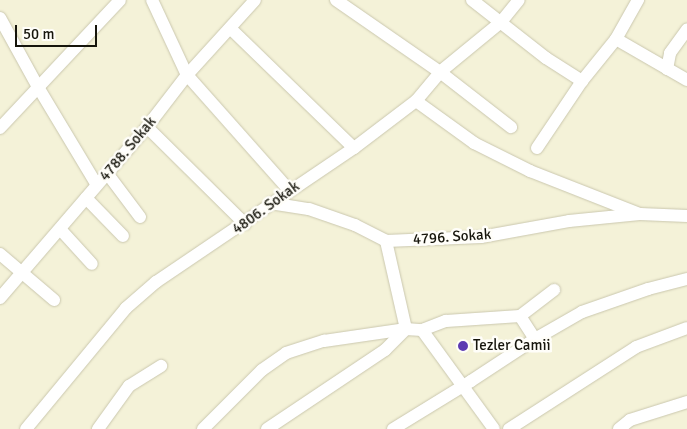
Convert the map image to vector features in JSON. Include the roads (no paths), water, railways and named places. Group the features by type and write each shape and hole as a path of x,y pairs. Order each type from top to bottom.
{"street":[{"path":"0,128 120,0"},
{"path":"152,0 187,75 288,190"},
{"name":"4788. Sokak","path":"0,298 147,128 187,75 231,29 255,0"},
{"path":"472,0 546,58 582,81"},
{"name":"4806. Sokak","path":"26,429 126,308 156,282 245,224 288,190 354,148 416,101 440,72 501,22 519,0"},
{"path":"537,148 582,81 616,39 638,0"},
{"path":"345,2 511,127"},
{"path":"0,18 38,87 97,185"},
{"path":"231,29 354,148"},
{"path":"667,69 670,53 687,30"},
{"path":"616,39 687,80"},
{"path":"416,101 474,143 530,171 640,214 687,216"},
{"path":"147,128 245,224"},
{"path":"107,173 140,218"},
{"path":"86,198 123,236"},
{"name":"4796. Sokak","path":"270,203 309,209 355,225 386,241 480,237 569,221 640,214"},
{"path":"60,229 92,264"},
{"path":"386,241 406,330"},
{"path":"0,254 54,300"},
{"path":"393,429 472,381 535,339 582,312 648,289 687,279"},
{"path":"203,429 262,370 286,353 324,341 406,330 422,330 446,322 520,316 554,290"},
{"path":"520,316 535,339"},
{"path":"509,429 636,347 687,328"},
{"path":"267,429 385,350 406,330"},
{"path":"422,330 494,429"},
{"path":"98,429 129,386 161,366"},
{"path":"619,429 630,420 687,402"}],"place":[{"name":"Tezler Camii","path":"463,346"}]}
